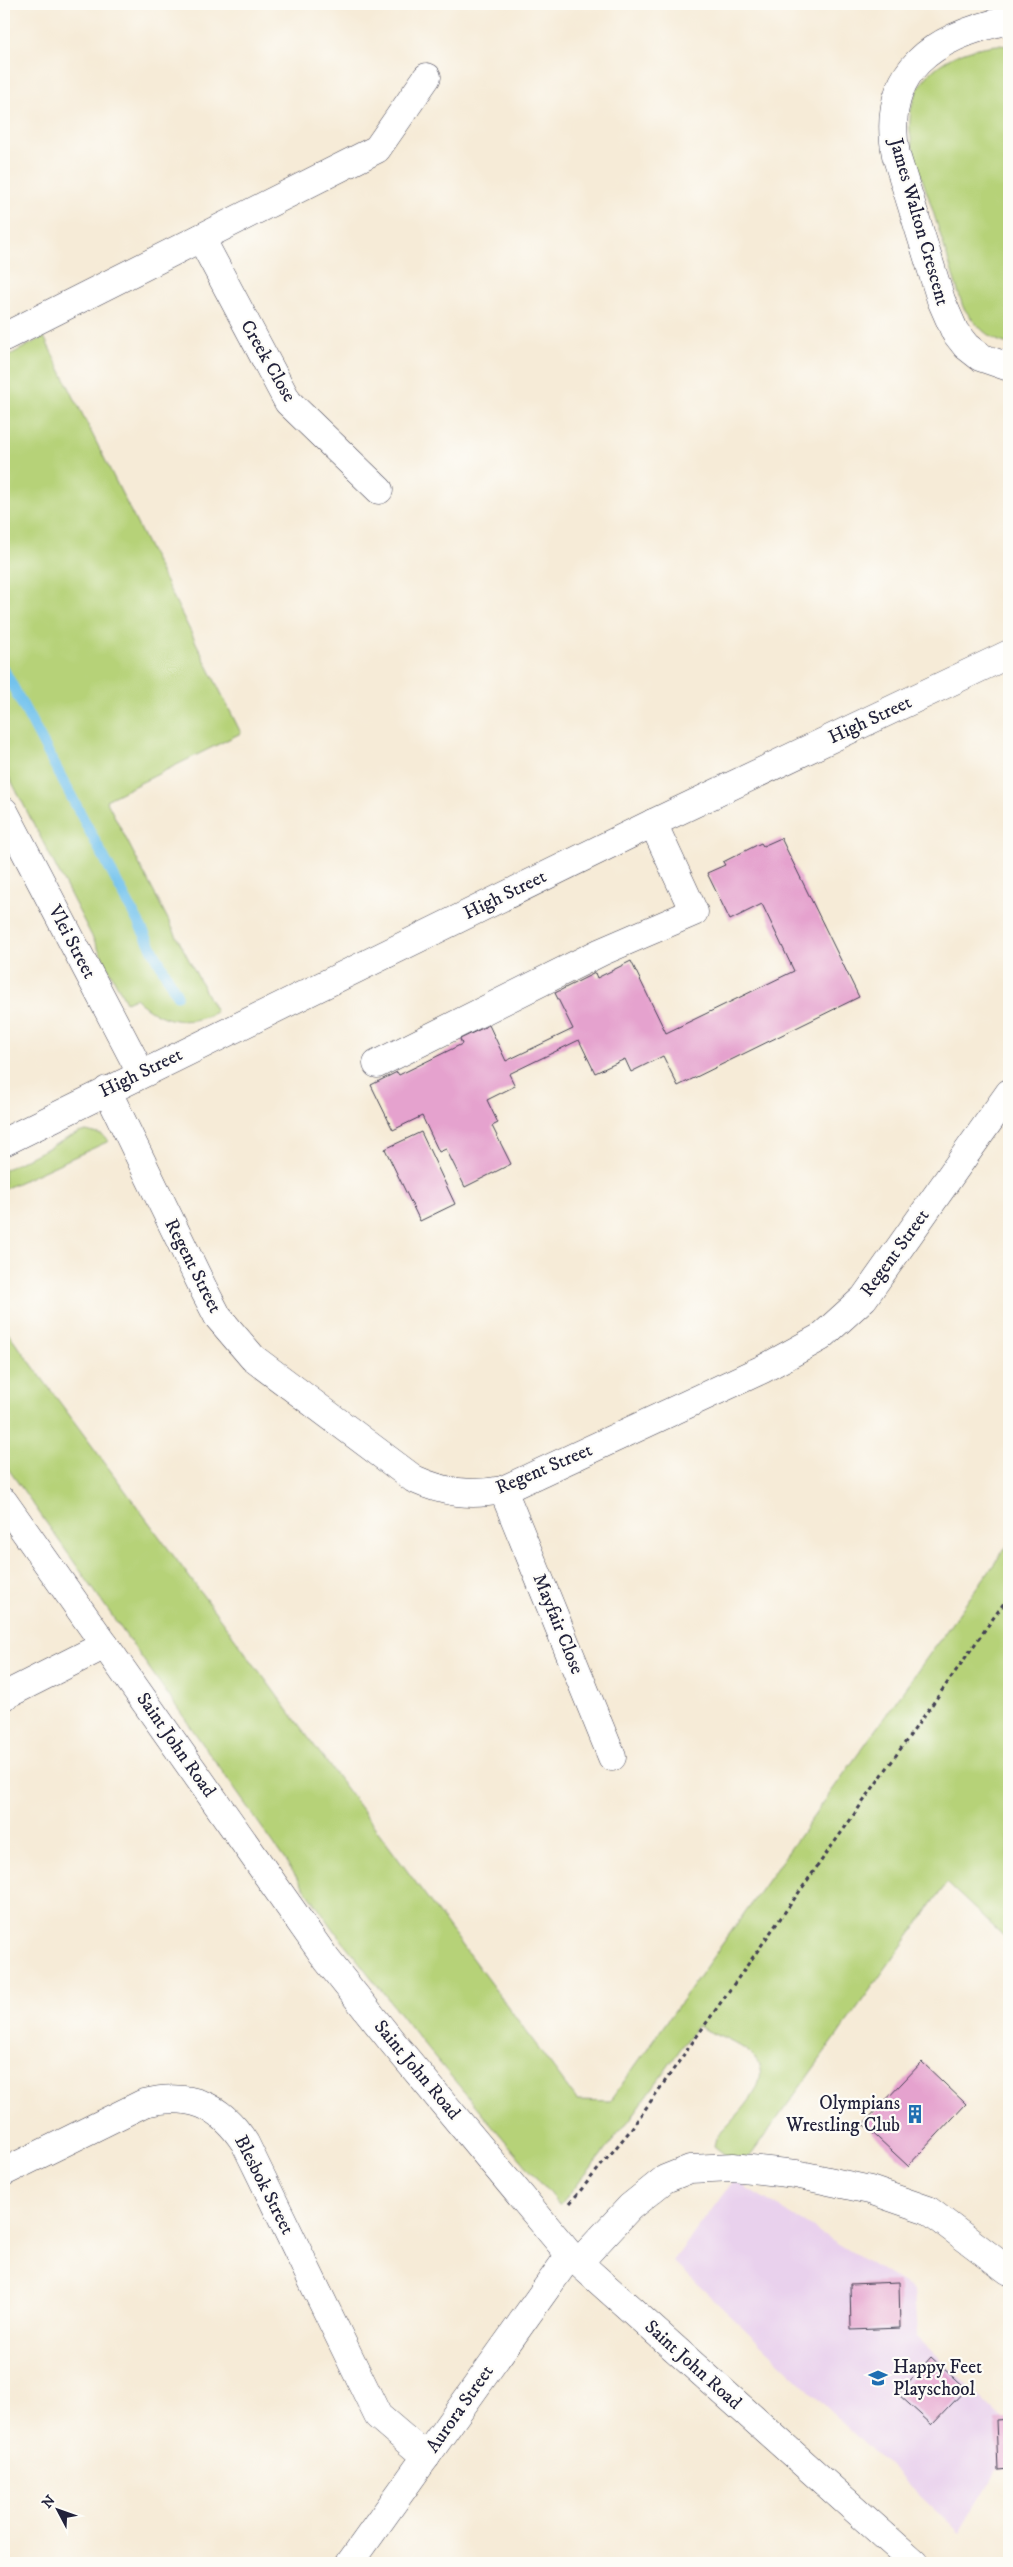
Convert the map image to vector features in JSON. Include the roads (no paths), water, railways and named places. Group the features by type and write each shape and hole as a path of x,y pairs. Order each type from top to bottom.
{"street":[{"name":"James Walton Crescent","path":"1009,20 942,43 914,65 896,95 892,115 892,135 896,154 946,317 966,346 980,357 1009,367"},
{"path":"4,337 376,149 427,77"},
{"name":"Creek Close","path":"201,238 288,402 379,490"},
{"name":"High Street","path":"4,1142 653,823 1009,654"},
{"name":"Vlei Street","path":"4,811 141,1073"},
{"path":"377,1064 601,952 694,912 653,823"},
{"name":"Regent Street","path":"107,1090 218,1317 253,1358 414,1479 432,1487 455,1493 479,1494 504,1490 763,1368 821,1337 864,1298 1009,1094"},
{"name":"Mayfair Close","path":"504,1490 612,1757"},
{"name":"Saint John Road","path":"4,1502 327,1960 394,2044 574,2259 915,2563"},
{"path":"4,1696 105,1645"},
{"name":"Blesbok Street","path":"4,2172 152,2101 177,2098 193,2101 223,2116 245,2143 378,2416 426,2457"},
{"name":"Aurora Street","path":"350,2563 426,2457 574,2259 630,2206 666,2179 690,2169 733,2167 796,2174 870,2190 928,2210 1009,2271"}],"waterway":[{"path":"4,670 177,995"}],"place":[{"name":"Olympians Wrestling Club","path":"915,2114"},
{"name":"Happy Feet Playschool","path":"878,2378"}]}
